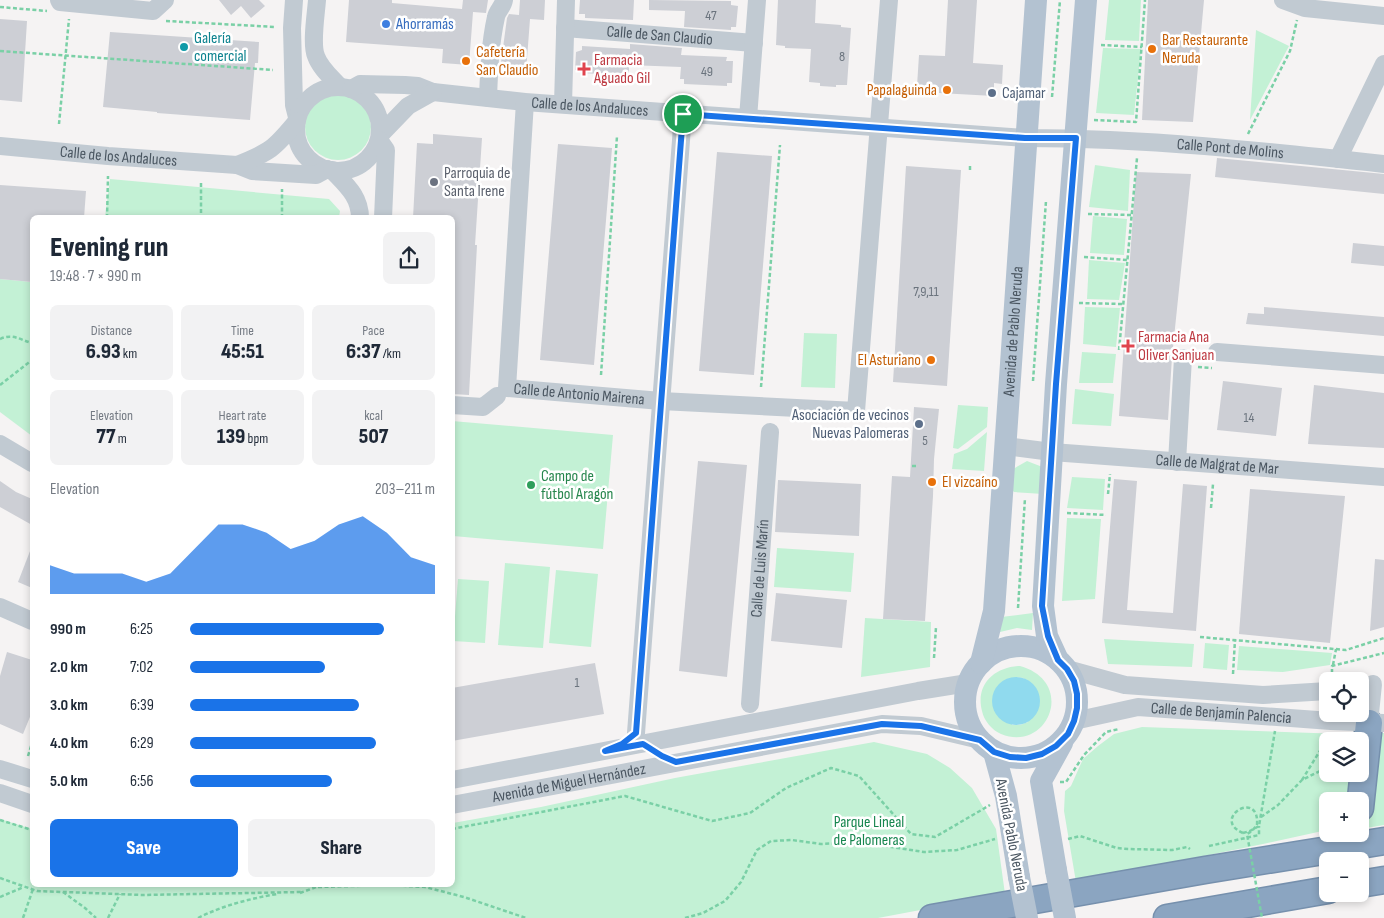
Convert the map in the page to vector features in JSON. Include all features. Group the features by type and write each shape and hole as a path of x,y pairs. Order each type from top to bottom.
{"highway":[{"path":"1363,792 1377,723"},
{"path":"1207,858 1384,841"},
{"path":"932,918 1207,858 1330,844 1333,842"},
{"path":"1369,882 1384,880"},
{"path":"1167,918 1319,892"}],"main road":[{"name":"Avenida de Pablo Neruda","path":"981,663 994,611 1025,138 1036,0"},
{"path":"1065,918 1041,781 1071,728 1077,708 1077,694 1074,681 1063,665 1048,636 1042,606 1086,0"},
{"path":"1063,665 1044,651 1028,646 1011,647 995,652 981,663 968,683 965,698 966,713 971,728 987,746 1010,757 1026,758 1042,754 1056,746 1071,728"},
{"name":"Avenida Pablo Neruda","path":"987,746 1006,796 1027,918"}],"street":[{"path":"53,6 60,2 117,4 153,11 165,0"},
{"path":"294,0 292,28 294,105 297,119 297,137 301,150 311,161 329,170 352,191 360,208 360,215"},
{"path":"317,0 314,30 315,55 324,70 346,88 363,95 374,106 379,120 379,137 374,151 368,159 358,166 347,170 329,170"},
{"path":"488,98 490,57 496,14 503,6 504,0"},
{"path":"563,104 566,0"},
{"path":"748,118 757,0"},
{"name":"Calle de Antonio Mairena","path":"525,102 506,388 661,401 856,411 889,0"},
{"path":"1283,0 1304,9 1384,16"},
{"name":"Calle de San Claudio","path":"565,28 754,43"},
{"path":"1338,159 1384,64"},
{"name":"Calle de los Andaluces","path":"346,88 360,84 405,85 418,86 433,92 525,102 1025,138 1076,138"},
{"path":"297,119 309,98 320,91 330,88 346,88"},
{"path":"379,137 400,112 433,92"},
{"path":"635,741 683,114"},
{"name":"Calle de los Andaluces","path":"237,165 269,152 282,140 297,119"},
{"path":"379,137 386,150 383,215"},
{"name":"Calle Pont de Molins","path":"1076,138 1240,150 1384,164"},
{"name":"Calle de los Andaluces","path":"0,146 237,165 252,171 316,175 329,170"},
{"path":"1218,352 1384,365"},
{"path":"1177,462 1183,358"},
{"name":"Calle de Antonio Mairena","path":"455,405 483,407 497,396"},
{"name":"Calle de Luis Marín","path":"750,704 770,432"},
{"path":"0,444 30,462"},
{"name":"Calle de Malgrat de Mar","path":"1006,446 1052,452 1384,478"},
{"path":"0,607 30,620"},
{"name":"Calle de Benjamín Palencia","path":"1063,665 1125,685 1262,695 1319,692"},
{"path":"635,741 648,737 671,739 968,683"},
{"path":"1372,683 1377,723"},
{"name":"Calle de Benjamín Palencia","path":"1071,728 1138,708 1377,723"},
{"name":"Avenida de Miguel Hernández","path":"455,804 882,724 921,726 987,746"},
{"path":"635,741 676,762"},
{"name":"Avenida de Miguel Hernández","path":"455,779 605,751 635,741"},
{"name":"Avenida de Miguel Hernández","path":"455,804 588,771 616,756 635,741"},
{"path":"0,769 30,778"},
{"path":"0,793 30,803"}],"path":[{"path":"1052,98 1060,0"},
{"path":"1092,120 1136,122 1145,0"},
{"path":"0,7 53,6"},
{"path":"1244,142 1290,51 1304,9"},
{"path":"59,124 69,19"},
{"path":"166,21 277,27"},
{"path":"1099,45 1142,47"},
{"path":"0,51 273,70"},
{"path":"601,375 616,136"},
{"path":"761,387 780,146"},
{"path":"1118,350 1137,157"},
{"path":"108,176 108,215"},
{"path":"201,183 201,215"},
{"path":"282,189 282,215"},
{"path":"1041,201 1054,202"},
{"path":"1033,381 1046,201"},
{"path":"1085,214 1131,215"},
{"path":"1081,256 1127,260"},
{"path":"1077,303 1123,304"},
{"path":"0,339 7,336 18,336 30,341"},
{"path":"0,385 30,362"},
{"path":"1026,381 1042,382"},
{"path":"912,466 918,466"},
{"path":"945,473 945,480"},
{"path":"1108,494 1110,474"},
{"path":"1211,508 1213,484"},
{"path":"1017,497 1034,499"},
{"path":"1018,608 1025,498"},
{"path":"1063,513 1106,515"},
{"path":"934,658 936,627"},
{"path":"1200,637 1346,650 1384,638"},
{"path":"1233,674 1235,640"},
{"path":"1332,672 1336,649"},
{"path":"1332,666 1384,652"},
{"path":"1041,781 1066,782 1084,755 1106,732 1123,728"},
{"path":"1207,858 1259,835 1258,826 1261,818 1275,730"},
{"path":"28,756 30,750"},
{"path":"1261,818 1278,805 1302,780 1319,751"},
{"path":"455,828 625,796 712,821 750,813 786,788 832,768 859,776 911,834 935,837 1006,796"},
{"path":"1302,780 1319,772"},
{"path":"1258,826 1243,833 1236,830 1232,824 1232,817 1242,807 1250,808 1255,813 1257,825 1252,831 1247,834 1262,918"},
{"path":"0,820 30,829"},
{"path":"1064,841 1080,836 1117,848 1172,850 1187,847 1190,849"},
{"path":"685,918 703,913 725,901 741,882 757,850 771,841 792,840 821,844 859,842 924,852 958,850 1001,837"},
{"path":"0,878 33,889 61,892 120,894 302,892"},
{"path":"0,896 26,887"},
{"path":"198,918 236,902 302,892 316,887"},
{"path":"425,887 464,897 526,918"},
{"path":"24,918 33,889"},
{"path":"61,892 96,918"},
{"path":"108,918 120,894"}],"green space":[{"path":"1109,0 1141,0 1139,41 1105,40"},
{"path":"1256,30 1289,46 1250,120"},
{"path":"1103,48 1141,49 1134,115 1096,113"},
{"path":"344,94 362,103 369,114 371,127 369,140 362,151 351,158 332,160 314,151 307,140 305,121 314,103 325,96"},
{"path":"1095,165 1130,170 1128,211 1089,207"},
{"path":"110,179 329,199 340,211 339,215 105,215"},
{"path":"1093,216 1127,219 1124,255 1090,253"},
{"path":"1089,260 1125,263 1119,300 1087,299"},
{"path":"0,279 30,282 30,434 0,412"},
{"path":"1085,307 1120,308 1116,347 1083,344"},
{"path":"804,333 837,334 835,388 801,387"},
{"path":"1082,352 1116,354 1113,383 1079,383"},
{"path":"1075,389 1114,394 1111,426 1072,424"},
{"path":"958,405 988,407 987,427 958,449 953,448"},
{"name":"Campo de fútbol Aragón","path":"455,421 613,435 603,549 455,536"},
{"path":"987,432 984,471 952,469 954,454 967,449"},
{"path":"1027,461 1045,468 1043,494 1014,492 1010,488 1013,469"},
{"path":"1072,477 1105,479 1103,510 1067,508"},
{"path":"1067,518 1101,519 1095,599 1062,601"},
{"path":"777,548 854,553 851,592 774,587"},
{"path":"505,563 550,567 543,648 498,645"},
{"path":"556,570 598,574 591,647 549,643"},
{"path":"458,579 489,581 485,643 455,641"},
{"path":"1033,613 1032,630 1017,628 1000,632 1001,617"},
{"path":"865,618 931,622 930,667 861,677"},
{"path":"1104,639 1194,644 1192,667 1108,664"},
{"path":"1205,643 1229,645 1227,670 1203,668"},
{"path":"1239,646 1332,653 1330,665 1283,672 1237,670"},
{"path":"1020,666 1037,674 1048,686 1051,700 1050,713 1043,725 1032,734 1018,737 1001,734 992,728 983,715 981,701 981,693 989,679 995,674 1011,667","holes":["1016,677 1030,682 1028,722 1012,725"]},
{"path":"1142,727 1319,733 1319,782 1350,782 1348,792 1319,792 1319,832 1076,882 1064,811 1065,791 1071,786 1083,759 1114,734"},
{"path":"1381,733 1384,733 1384,825 1369,828 1369,809"},
{"name":"Parque Lineal de Palomeras","path":"874,742 927,754 950,768 972,788 996,829 1005,894 878,918 0,918 0,819 30,828 30,887 455,887 455,823 541,807 675,778"}],"water":[{"path":"1016,677 1025,679 1033,684 1038,692 1040,701 1038,710 1033,718 1025,723 1016,725 1007,723 999,718 994,710 992,701 994,692 999,684 1007,679"}],"building":[{"path":"219,0 259,0 265,6 251,18 241,6 231,15"},
{"path":"349,0 392,0 392,3 462,9 463,0 488,0 486,13 473,12 469,65 442,63 443,49 346,42"},
{"path":"520,0 545,0 544,20 530,19 526,72 500,70 507,18 509,14 519,15"},
{"path":"580,0 634,0 633,20 585,18 585,14 579,14"},
{"path":"649,0 731,1 731,5 738,6 736,27 731,27 731,30 684,27 685,11 649,10"},
{"path":"778,0 816,0 815,23 841,25 841,27 851,28 847,85 836,85 836,87 820,86 820,83 809,82 811,49 785,48 785,46 776,45"},
{"path":"948,0 977,0 973,63 1003,65 1002,84 994,83 994,96 939,93 939,87 917,86 919,55 945,56"},
{"path":"1148,0 1204,0 1193,122 1142,120"},
{"path":"0,19 27,21 22,102 0,100"},
{"path":"110,32 259,42 258,63 255,63 250,120 103,107"},
{"path":"630,44 682,48 681,55 727,57 726,61 733,61 732,83 727,83 727,86 684,84 684,79 680,79 681,67 629,65 629,73 622,72 621,75 581,73 581,70 575,70 576,52 582,50 582,46 630,49"},
{"path":"433,134 482,138 475,245 477,245 469,395 455,394 455,215 413,215 417,143 433,144"},
{"path":"558,144 612,148 594,365 540,360"},
{"path":"717,152 772,156 754,375 699,371"},
{"path":"1217,158 1384,174 1384,194 1215,177"},
{"path":"906,166 961,170 947,386 893,382"},
{"path":"1136,172 1191,174 1172,357 1168,420 1119,416"},
{"path":"0,185 86,191 84,215 30,215 30,282 0,279"},
{"path":"1353,243 1384,246 1384,266 1351,263"},
{"path":"1264,307 1384,317 1384,336 1246,324 1248,313 1264,314"},
{"path":"1223,381 1282,388 1276,436 1217,430"},
{"path":"1314,385 1384,393 1384,448 1308,444"},
{"path":"914,407 939,409 934,459 925,621 883,619 892,476 910,477"},
{"path":"698,461 747,465 727,677 679,671"},
{"path":"1114,479 1137,481 1127,610 1173,613 1183,484 1207,486 1196,631 1102,623"},
{"path":"778,480 861,484 859,536 775,532"},
{"path":"0,481 16,492 30,498 30,524 0,507"},
{"path":"1250,489 1345,496 1330,643 1239,634"},
{"path":"30,551 30,587 18,582"},
{"path":"1375,559 1384,560 1384,627 1370,631"},
{"path":"776,593 847,600 842,648 771,641"},
{"path":"7,652 30,659 30,717 23,734 0,724 0,676"},
{"path":"595,663 604,714 455,740 455,687"}],"place":[{"name":"Ahorramás","path":"386,24"},
{"name":"Galería comercial","path":"184,47"},
{"name":"Bar Restaurante Neruda","path":"1152,49"},
{"name":"Cafetería San Claudio","path":"466,61"},
{"name":"Farmacia Aguado Gil","path":"584,69"},
{"name":"Papalaguinda","path":"947,90"},
{"name":"Cajamar","path":"992,93"},
{"name":"Parroquia de Santa Irene","path":"434,182"},
{"name":"Farmacia Ana Oliver Sanjuan","path":"1128,346"},
{"name":"El Asturiano","path":"931,360"},
{"name":"Asociación de vecinos Nuevas Palomeras","path":"919,424"},
{"name":"El vizcaíno","path":"932,482"},
{"name":"Campo de fútbol Aragón","path":"531,485"}],"route":[{"path":"683,114 1025,138 1076,138 1056,384 1042,606 1048,636 1058,660 1067,669 1074,681 1077,694 1077,708 1068,734 1056,746 1042,754 1026,758 1010,757 994,752 980,740 921,726 882,724 676,762 643,744 605,751 622,744 636,733 683,114"}]}
